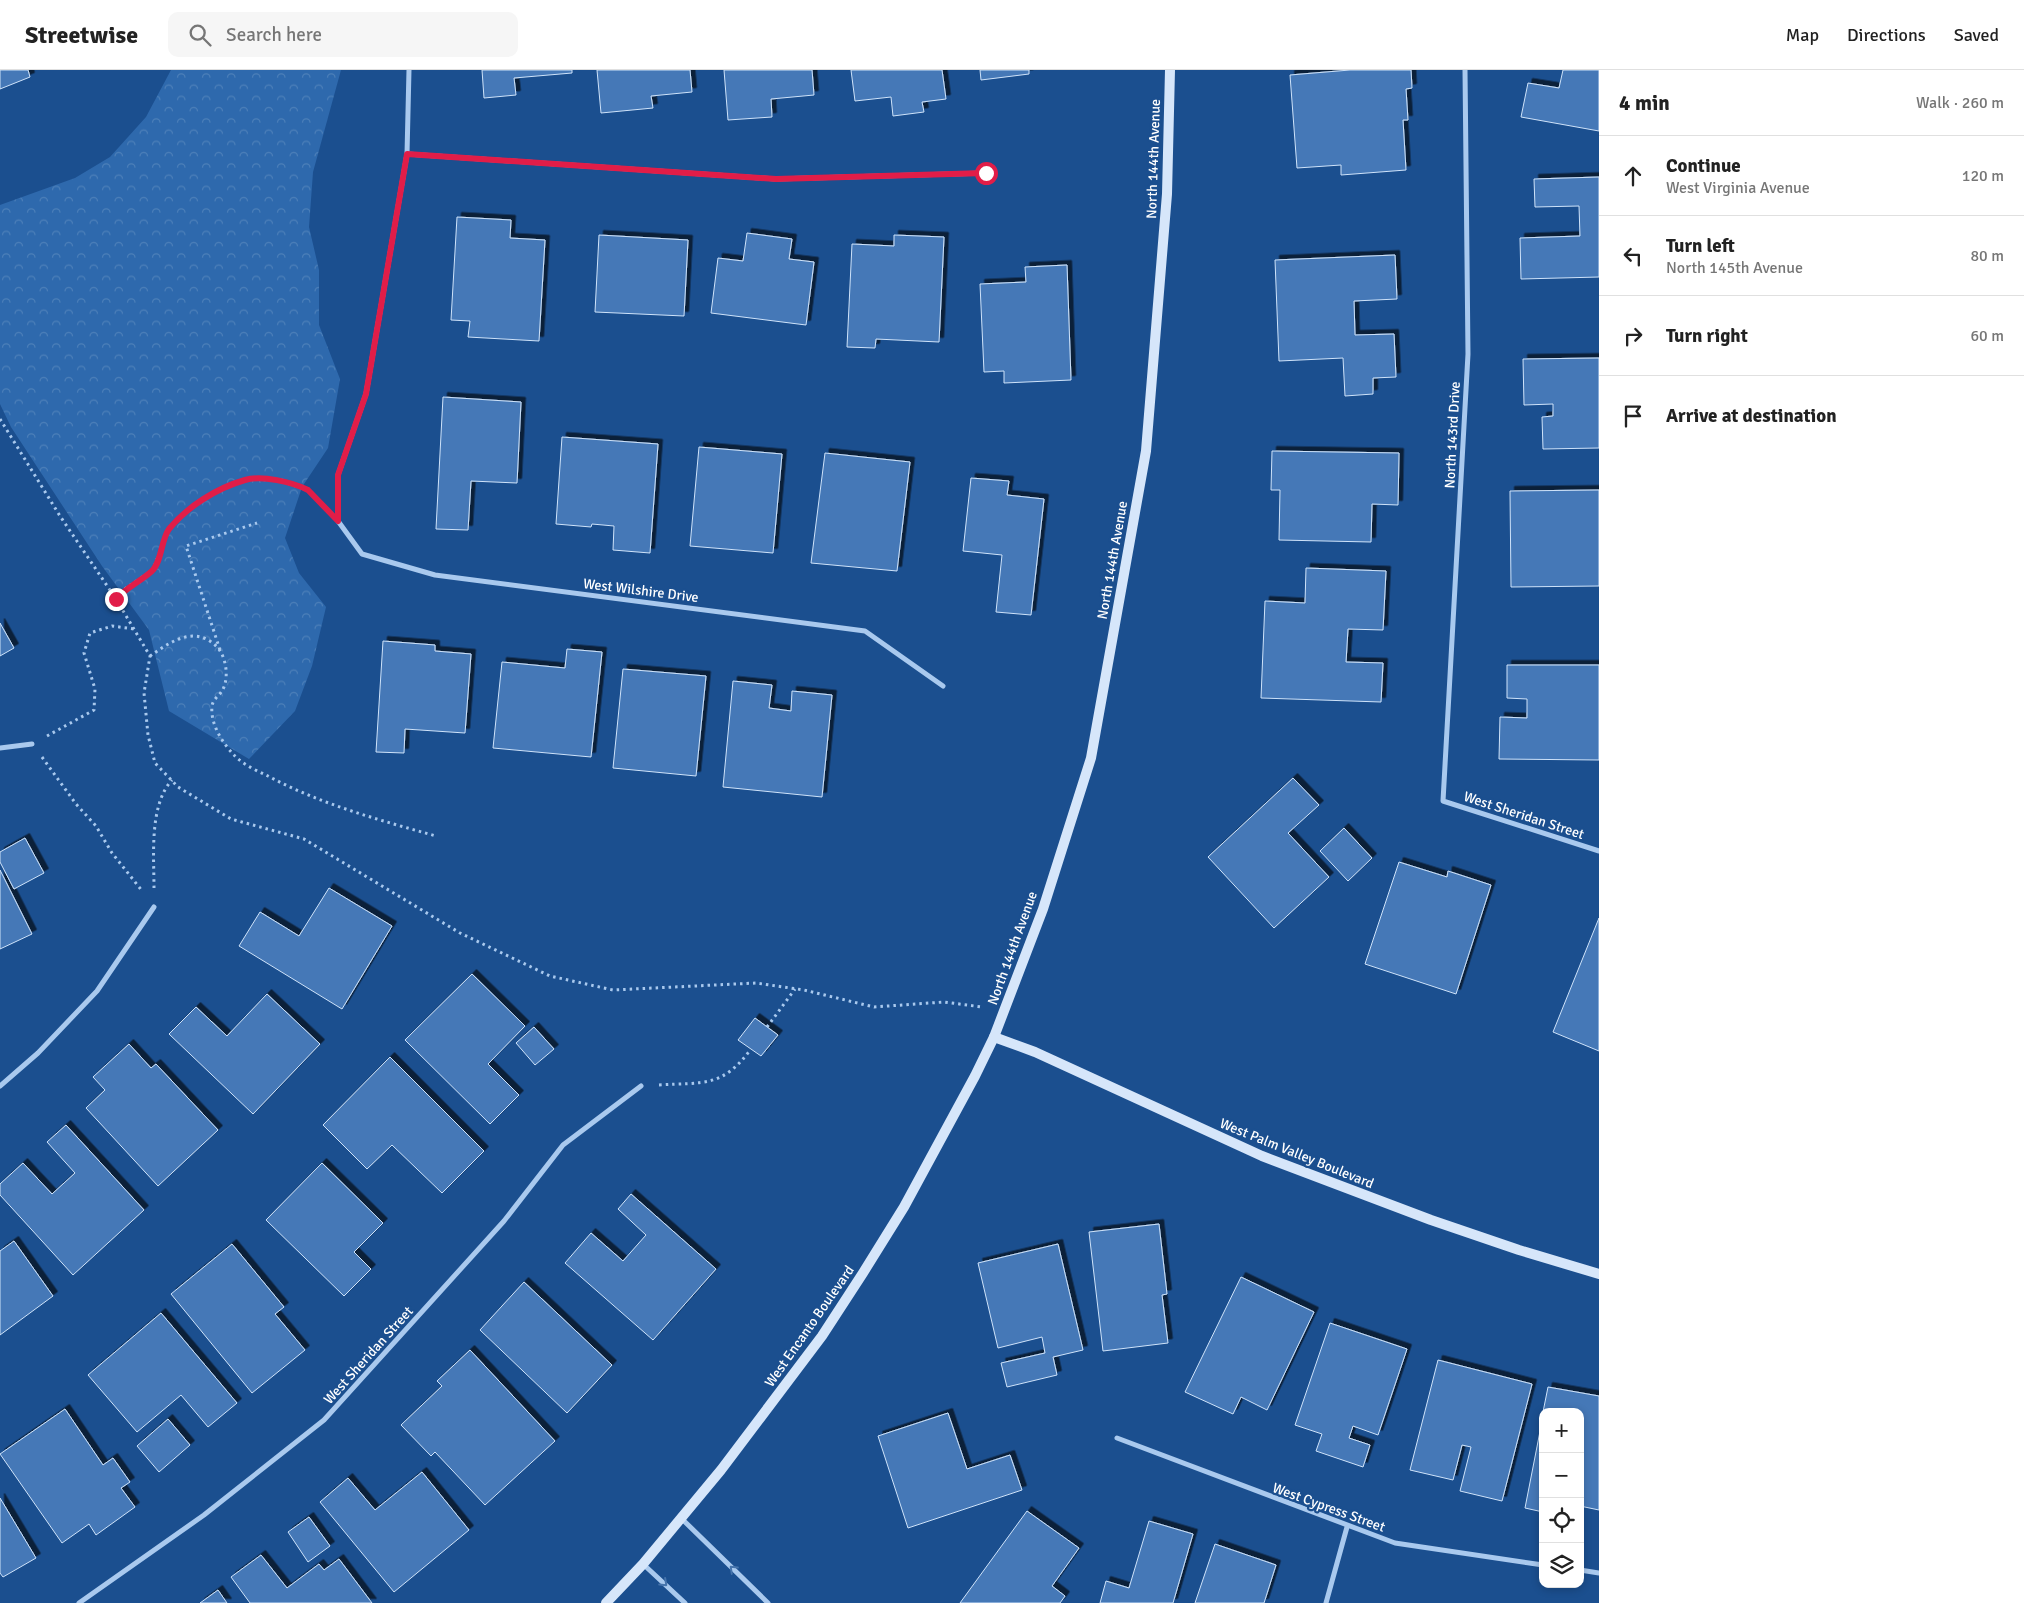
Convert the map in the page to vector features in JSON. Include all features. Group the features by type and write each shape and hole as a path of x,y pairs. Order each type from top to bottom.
{"main road":[{"name":"North 144th Avenue","path":"994,1037 1043,909 1091,758 1146,451 1167,194 1170,70"},
{"name":"West Palm Valley Boulevard","path":"994,1037 1034,1052 1262,1156 1440,1223 1519,1250 1599,1274"},
{"name":"West Encanto Boulevard","path":"606,1603 644,1564 774,1401 822,1336 904,1207 994,1037"}],"street":[{"path":"338,521 338,475 366,394 407,154 409,70"},
{"name":"North 143rd Drive","path":"1443,801 1468,354 1465,70"},
{"path":"407,154 776,179 986,173"},
{"name":"West Wilshire Drive","path":"338,521 362,554 435,575 865,631 943,686"},
{"path":"0,748 32,744"},
{"name":"West Sheridan Street","path":"1443,801 1599,851"},
{"path":"0,1086 38,1053 97,991 154,906"},
{"name":"West Sheridan Street","path":"79,1603 204,1516 324,1420 504,1222 563,1145 641,1086"},
{"name":"West Cypress Street","path":"1117,1438 1395,1543 1539,1564"},
{"path":"681,1518 768,1603"},
{"path":"1326,1603 1347,1526"},
{"path":"644,1564 686,1603"},
{"path":"1584,1571 1599,1573"}],"path":[{"path":"0,419 60,516 116,599 150,656 144,693 148,735 155,763 178,787 231,820 304,839 460,933 550,976 613,990 756,983 795,989 874,1007 944,1002 1004,1010"},
{"path":"116,599 126,588 154,570 168,530 201,499 246,479 277,480 302,487 308,490 338,521"},
{"path":"257,523 186,546 226,674 222,692 214,699 212,705 215,725 223,741 236,758 290,788 325,802 436,836"},
{"path":"135,630 112,626 90,633 84,653 95,689 94,710 32,744 76,804 96,826 112,853 154,906"},
{"path":"150,656 168,642 187,637 205,639 215,644 221,653"},
{"path":"154,906 155,825 162,795 172,780"},
{"path":"768,1027 795,989"},
{"path":"641,1086 707,1082 722,1078 736,1068 751,1049"}],"green space":[{"path":"171,70 341,70 313,172 309,227 319,270 319,325 340,379 328,448 302,487 285,538 299,573 326,607 312,666 295,711 249,759 169,711 149,630 102,566 11,427 0,404 0,205 75,178 110,157 146,117"}],"building":[{"path":"0,70 28,70 30,77 0,89"},
{"path":"482,70 572,70 572,73 514,78 516,95 484,98"},
{"path":"597,70 690,70 692,92 651,96 653,108 601,113"},
{"path":"724,70 812,70 814,95 771,99 772,117 728,120"},
{"path":"851,70 942,70 946,99 922,102 924,112 893,116 891,97 855,101"},
{"path":"980,70 1029,70 1029,74 981,80"},
{"path":"1350,70 1411,70 1412,88 1406,89 1408,120 1403,120 1406,170 1341,175 1341,165 1297,168 1290,75"},
{"path":"1563,70 1599,70 1599,131 1521,117 1528,83 1559,88"},
{"path":"1599,177 1599,277 1521,279 1520,238 1580,236 1579,206 1535,207 1534,179"},
{"path":"457,217 511,220 510,238 545,240 539,341 468,337 470,321 451,320"},
{"path":"747,233 792,239 789,259 814,262 806,325 711,313 718,258 743,261"},
{"path":"599,235 688,240 684,316 595,312"},
{"path":"894,235 944,237 939,342 876,339 875,348 847,347 852,244 894,246"},
{"path":"1395,255 1397,299 1354,301 1355,335 1394,334 1396,377 1373,378 1373,394 1345,396 1343,358 1279,361 1275,260"},
{"path":"1067,265 1071,380 1004,383 1004,371 984,372 980,284 1026,282 1025,267"},
{"path":"1599,358 1599,448 1543,449 1542,417 1553,416 1553,404 1524,405 1523,359"},
{"path":"443,397 521,402 517,483 471,481 468,530 436,529"},
{"path":"562,437 658,444 650,553 613,550 614,526 592,524 591,527 556,524"},
{"path":"699,447 782,454 773,553 690,546"},
{"path":"1272,451 1399,453 1398,505 1372,504 1371,542 1279,540 1280,490 1271,490"},
{"path":"825,453 910,462 897,571 811,563"},
{"path":"971,478 1009,481 1007,495 1044,499 1031,615 996,612 1002,555 963,551"},
{"path":"1599,490 1599,586 1511,587 1510,491"},
{"path":"1306,568 1386,571 1383,630 1348,629 1346,662 1383,663 1381,702 1261,698 1265,601 1305,603"},
{"path":"0,623 14,648 0,656"},
{"path":"383,641 435,645 435,651 471,654 465,733 405,729 404,753 376,752"},
{"path":"567,649 602,652 591,757 493,748 502,662 565,668"},
{"path":"1507,665 1599,665 1599,760 1499,759 1500,717 1527,718 1527,699 1507,698"},
{"path":"623,669 706,676 696,776 613,768"},
{"path":"733,681 772,685 769,708 791,711 792,691 832,695 822,797 723,787"},
{"path":"1293,778 1319,805 1288,833 1329,877 1274,928 1208,857"},
{"path":"1344,828 1372,858 1348,881 1320,851"},
{"path":"25,838 44,873 14,889 0,862 0,852"},
{"path":"1399,862 1447,877 1448,871 1491,885 1456,994 1365,964"},
{"path":"0,870 32,934 0,949"},
{"path":"329,888 392,926 342,1009 239,946 260,912 299,936"},
{"path":"1599,918 1599,1051 1553,1032"},
{"path":"472,974 525,1026 488,1064 519,1095 490,1124 405,1040"},
{"path":"267,994 320,1044 253,1114 169,1034 196,1007 227,1036"},
{"path":"755,1018 778,1035 761,1056 738,1040"},
{"path":"534,1027 554,1049 535,1065 516,1043"},
{"path":"129,1044 151,1068 156,1064 218,1130 158,1186 86,1108 105,1090 93,1077"},
{"path":"390,1057 484,1151 442,1193 392,1145 367,1169 323,1125"},
{"path":"66,1125 144,1210 73,1275 0,1195 0,1184 23,1163 52,1194 75,1173 47,1142"},
{"path":"322,1163 383,1223 354,1252 371,1269 344,1296 266,1220"},
{"path":"631,1194 716,1269 653,1340 565,1263 591,1233 623,1261 646,1235 618,1209"},
{"path":"1159,1224 1167,1294 1162,1295 1168,1343 1103,1351 1089,1232"},
{"path":"14,1241 53,1296 0,1335 0,1251"},
{"path":"232,1244 284,1307 275,1314 305,1350 252,1393 171,1294"},
{"path":"1058,1244 1083,1350 1053,1357 1057,1375 1007,1387 1001,1363 1045,1353 1042,1337 998,1348 978,1263"},
{"path":"1241,1277 1314,1312 1267,1410 1241,1397 1233,1414 1185,1392"},
{"path":"524,1282 612,1365 567,1413 480,1330"},
{"path":"161,1313 237,1403 208,1427 181,1395 137,1432 88,1375"},
{"path":"1330,1323 1407,1349 1378,1435 1353,1426 1349,1438 1370,1445 1363,1467 1316,1451 1322,1434 1295,1425"},
{"path":"470,1350 555,1441 485,1505 435,1452 431,1456 401,1425 442,1386 437,1381"},
{"path":"1438,1360 1532,1384 1502,1501 1460,1491 1471,1447 1462,1445 1453,1480 1410,1470"},
{"path":"1548,1387 1599,1396 1599,1510 1584,1507 1584,1408 1544,1408"},
{"path":"65,1409 103,1465 113,1458 130,1482 121,1488 135,1507 96,1535 89,1524 62,1543 0,1454"},
{"path":"948,1413 967,1469 1010,1455 1022,1490 908,1528 878,1436"},
{"path":"168,1419 190,1445 159,1472 137,1446"},
{"path":"1539,1436 1539,1511 1525,1508"},
{"path":"422,1472 469,1530 394,1592 320,1502 348,1478 375,1510"},
{"path":"0,1498 36,1558 3,1577 0,1573"},
{"path":"1027,1511 1079,1548 1052,1586 1065,1596 1060,1603 960,1603"},
{"path":"309,1517 330,1546 308,1562 288,1532"},
{"path":"1149,1521 1193,1534 1173,1603 1100,1603 1106,1581 1129,1588"},
{"path":"1215,1544 1276,1565 1264,1603 1195,1603"},
{"path":"261,1555 287,1588 319,1564 324,1570 339,1559 372,1603 250,1603 231,1577"},
{"path":"218,1590 227,1603 200,1603"}],"route":[{"path":"116,599 126,588 154,570 168,530 201,499 246,479 277,480 302,487 308,490 338,521 338,475 366,394 407,154 776,179 986,173"}]}
